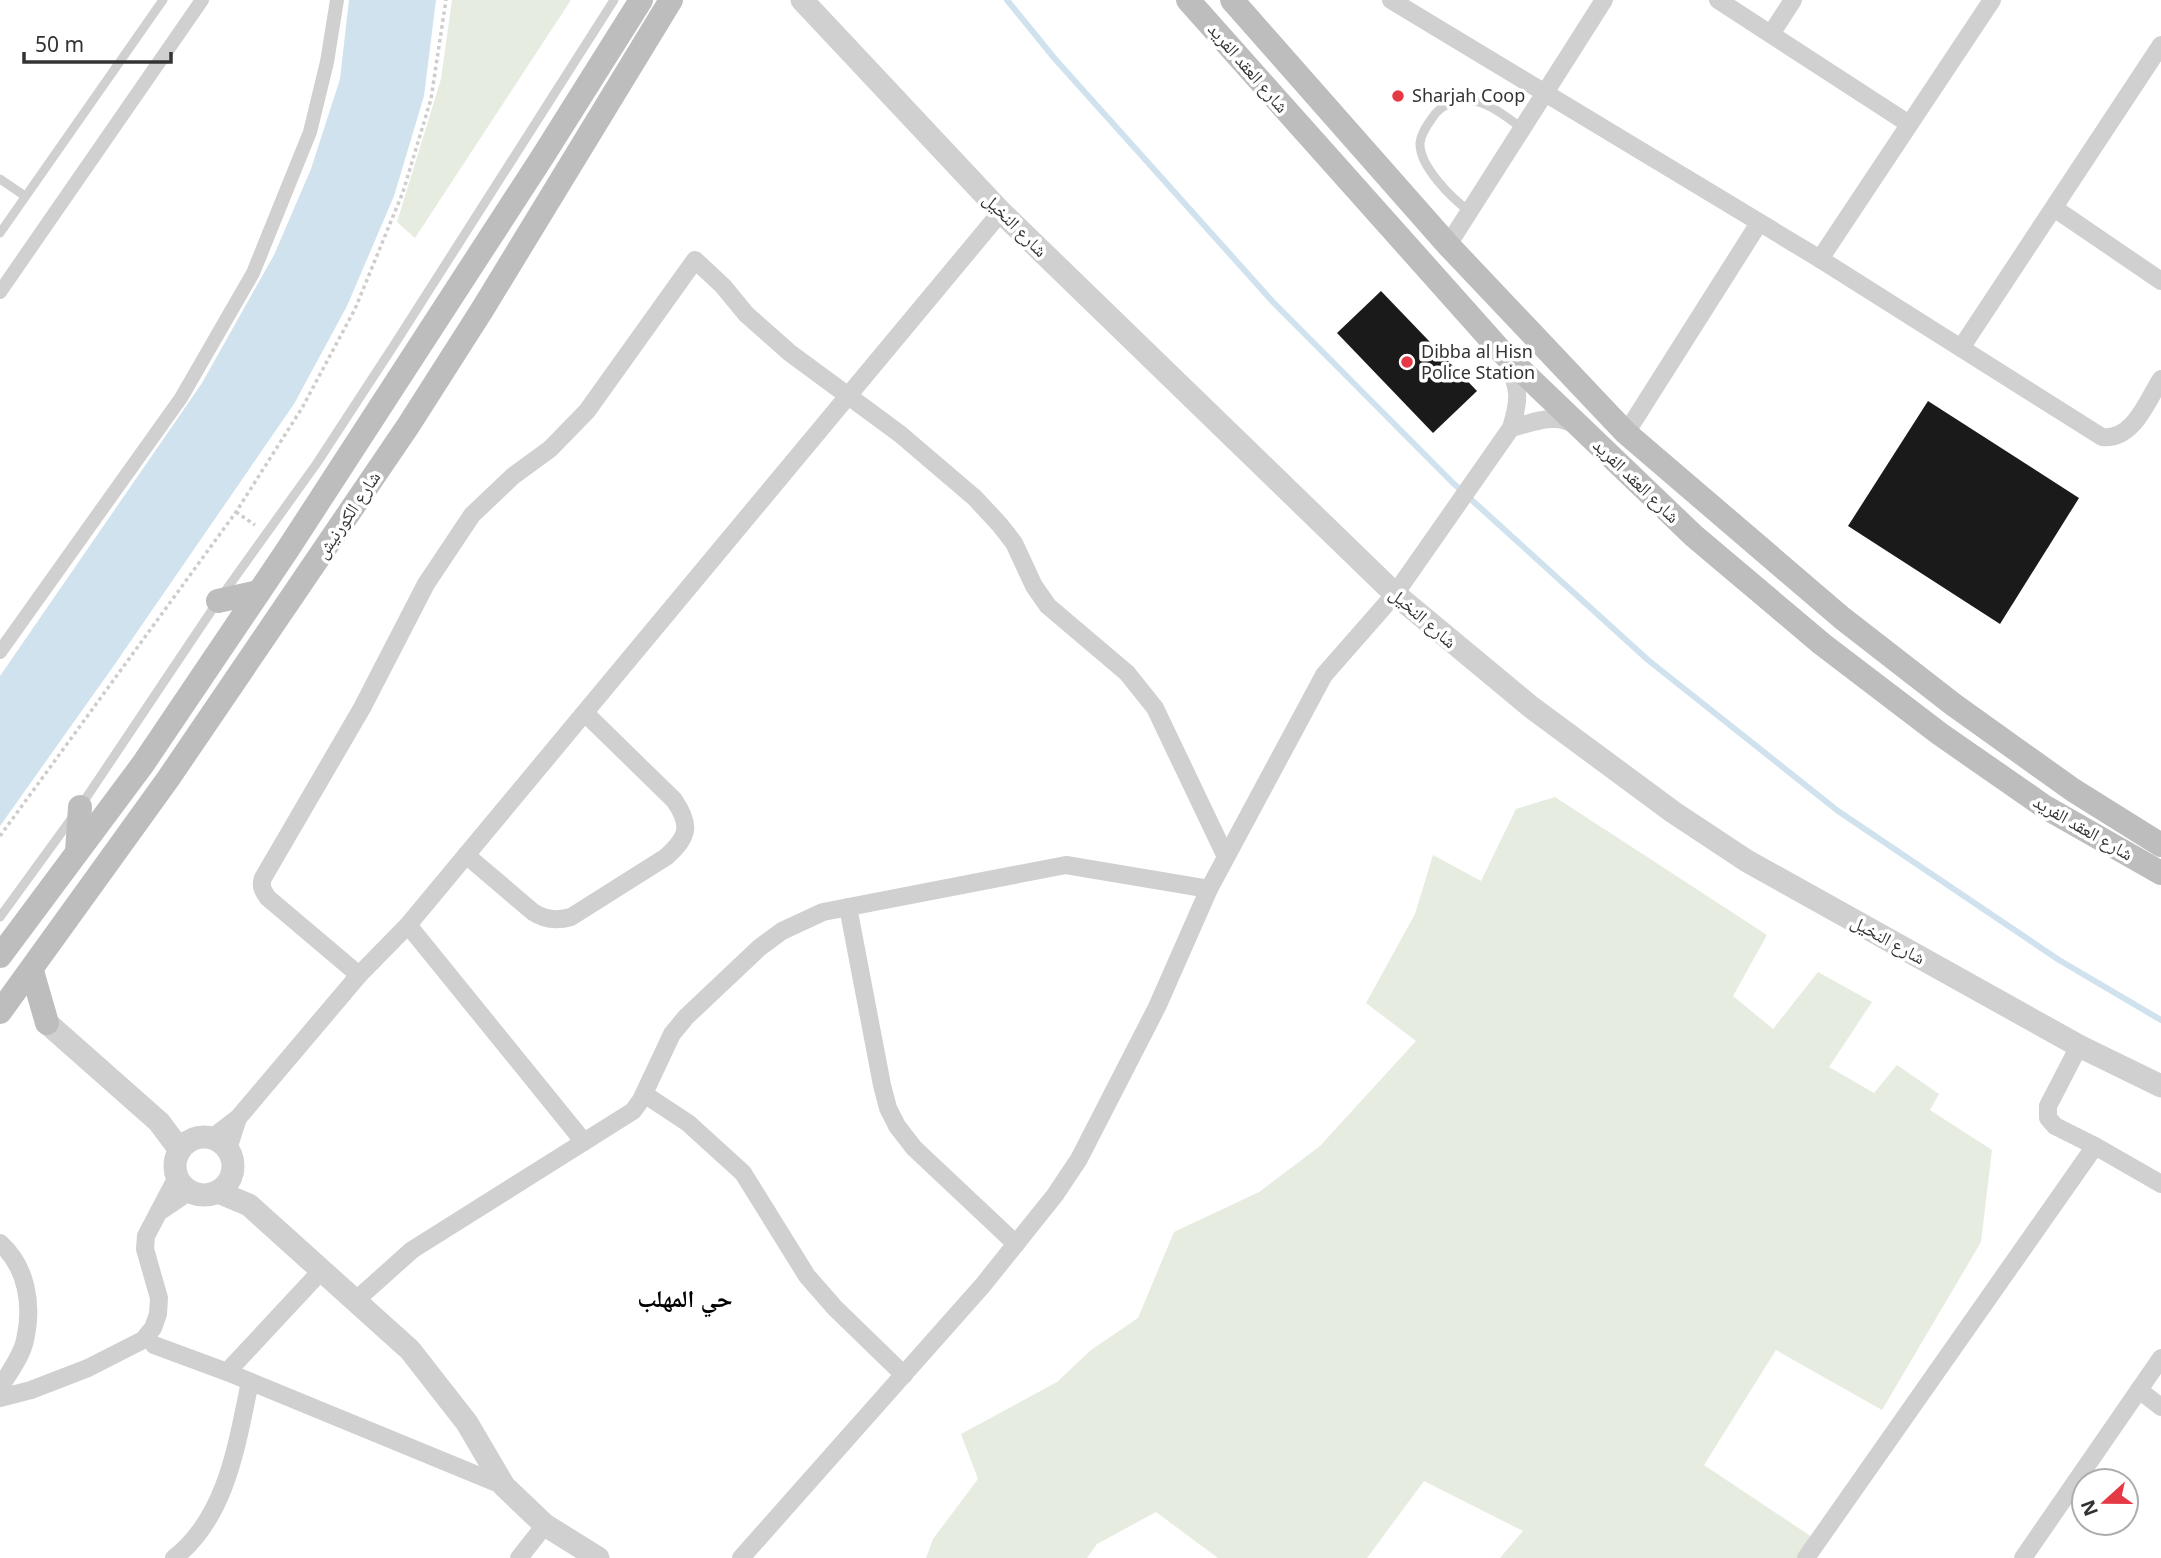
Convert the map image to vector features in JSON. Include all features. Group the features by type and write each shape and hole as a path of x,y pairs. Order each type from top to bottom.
{"main road":[{"name":"شارع الكورنيش","path":"0,956 142,764 259,592 543,156 641,0"},
{"name":"شارع الكورنيش","path":"0,1014 223,700 408,426 671,0"},
{"name":"شارع العقد الفريد","path":"1188,0 1500,351 1694,536 1822,644 1940,734 2045,807 2161,873"},
{"name":"شارع العقد الفريد","path":"1231,0 1448,245 1626,433 1842,618 1954,705 2073,790 2161,845"},
{"path":"218,601 259,592"},
{"path":"77,852 80,807"},
{"path":"32,971 47,1023"},
{"path":"0,1014 23,1016 47,1023"}],"street":[{"path":"0,292 202,0"},
{"path":"0,652 181,398 253,273 310,132 327,62 337,0"},
{"name":"شارع النخيل","path":"802,0 1001,212 1395,594 1531,707 1673,812 1747,861 2079,1046 2161,1086"},
{"path":"1448,245 1604,0"},
{"path":"1717,0 1909,124"},
{"path":"1770,34 1793,0"},
{"path":"1820,259 1992,0"},
{"path":"1397,2 1820,259 2102,438 2117,437 2130,428 2161,379"},
{"path":"1961,348 2161,46"},
{"path":"2054,208 2161,281"},
{"path":"249,1205 218,1192 199,1195 184,1184 176,1159 209,1149 359,975 408,925 1001,212"},
{"path":"1626,433 1759,223"},
{"path":"359,975 268,898 261,883 362,708 426,584 472,515 513,476 550,449 587,411 695,260 723,286 746,314 790,353 900,434 975,498 1014,543 1034,586 1048,606 1099,648 1140,689 1170,737 1226,856"},
{"path":"746,1555 983,1285 1055,1195 1079,1159 1157,1007 1209,889 1324,675 1395,594 1511,428 1520,401 1513,374 1500,351"},
{"path":"1511,428 1550,418 1567,420 1584,432"},
{"path":"466,855 533,912 541,917 559,920 571,917 666,858 677,847 684,837 686,823 674,800 584,713"},
{"path":"355,1301 412,1250 633,1111 673,1034 686,1017 759,948 782,931 823,912 1066,864 1209,889"},
{"path":"848,907 888,1108 897,1126 914,1148 1016,1244"},
{"path":"408,925 584,1142"},
{"path":"47,1023 159,1122 209,1149 231,1177 218,1192"},
{"path":"2079,1046 2048,1106 2048,1118 2055,1126 2161,1184"},
{"path":"644,1094 688,1123 743,1173 807,1276 835,1308 904,1375"},
{"path":"1806,1558 2095,1146"},
{"path":"209,1149 249,1205 410,1350 467,1423 504,1486 545,1525 598,1558"},
{"path":"0,1398 31,1390 88,1368 143,1340 153,1328 159,1298 145,1249 146,1236 162,1210 184,1184"},
{"path":"0,1244 19,1265 28,1304 25,1342 0,1388"},
{"path":"228,1372 321,1271"},
{"path":"153,1345 228,1372 504,1486"},
{"path":"2023,1558 2161,1357"},
{"path":"174,1558 197,1536 226,1484 250,1382"},
{"path":"2138,1390 2161,1407"},
{"path":"519,1558 545,1525"}],"lane":[{"path":"0,233 163,0"},
{"path":"0,917 42,862 218,601 317,463 614,0"},
{"path":"1471,212 1456,201 1427,166 1421,155 1422,134 1438,111 1450,102 1466,99 1494,109 1522,128"},
{"path":"0,179 25,196"}],"path":[{"path":"0,836 236,512 308,397 355,309 403,192 431,99 446,0"}],"shaded area":[{"path":"452,0 571,0 415,238 397,222 441,79"},
{"path":"1555,797 1767,935 1733,996 1773,1029 1818,972 1872,1002 1829,1067 1874,1093 1897,1065 1939,1094 1930,1110 1992,1150 1981,1242 1882,1410 1776,1350 1704,1465 1815,1539 1813,1558 1500,1558 1523,1531 1424,1481 1367,1558 1218,1558 1156,1512 1097,1544 1087,1558 926,1558 933,1539 978,1479 961,1434 1057,1382 1091,1350 1138,1318 1174,1232 1259,1192 1320,1146 1416,1041 1366,1003 1415,914 1433,855 1481,881 1516,809"}],"water":[{"path":"349,0 436,0 424,96 394,196 347,306 294,404 0,826 0,676 202,383 274,255 311,169 340,79"}],"building":[{"name":"Dibba al Hisn Police Station","path":"1381,291 1477,391 1433,433 1337,333"},
{"path":"1928,401 2079,498 2000,624 1848,526"}],"waterway":[{"path":"1007,0 1055,59 1273,302 1453,483 1648,660 1838,811 2059,960 2161,1020"}],"place":[{"name":"Sharjah Coop","path":"1398,96"},
{"name":"Dibba al Hisn Police Station","path":"1407,362"}],"district":[{"name":"حي المهلب","path":"685,1299"}]}
